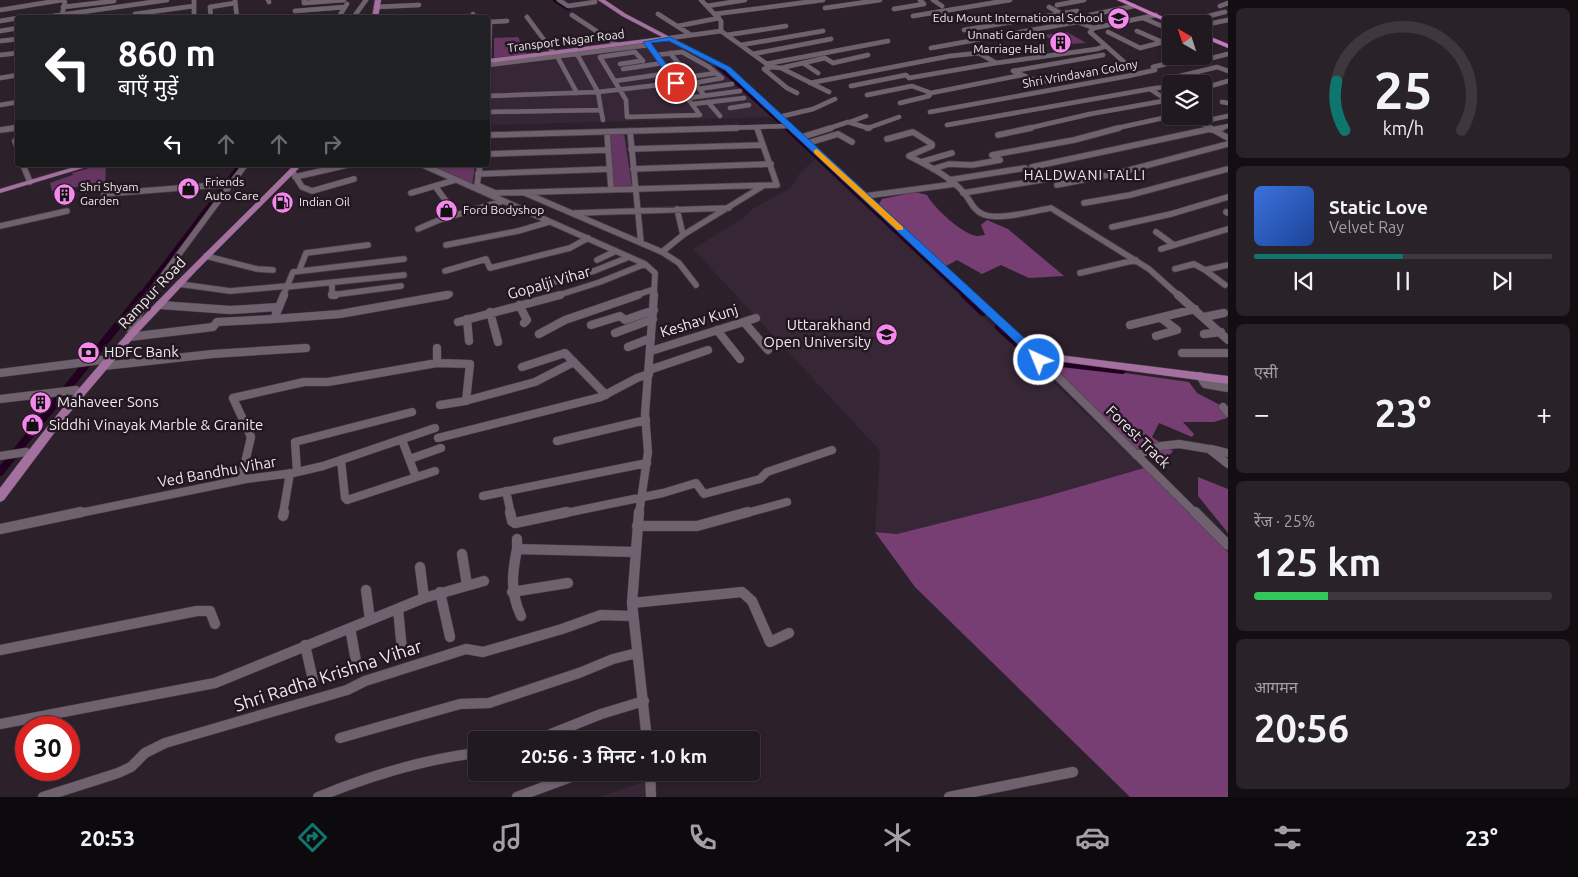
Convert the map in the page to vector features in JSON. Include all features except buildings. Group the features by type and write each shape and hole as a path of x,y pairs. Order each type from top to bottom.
{"highway":[{"path":"1123,1 1162,18"},
{"path":"1212,40 1228,45"}],"main road":[{"path":"374,15 378,0"},
{"path":"597,0 723,65 1029,348 1049,357 1202,379 1228,380"},
{"name":"Transport Nagar Road","path":"490,61 648,43 670,38"},
{"name":"Transport Nagar Road","path":"504,58 555,54 616,44 648,43"},
{"path":"0,191 71,167"},
{"path":"130,333 294,170"},
{"name":"Rampur Road","path":"0,497 48,433 97,362 160,305 206,256 294,170"},
{"path":"0,486 69,390 97,362"}],"street":[{"path":"0,10 59,1 80,0"},
{"path":"65,2 62,15 167,0"},
{"path":"134,14 204,0"},
{"path":"304,11 304,2 344,0"},
{"path":"340,15 349,0"},
{"path":"355,15 366,0"},
{"path":"559,0 568,6 597,0"},
{"path":"701,0 717,16 721,31"},
{"path":"707,6 745,0"},
{"path":"678,26 717,16 823,0"},
{"path":"825,8 880,0"},
{"path":"894,9 924,4 920,0"},
{"path":"933,0 942,6"},
{"path":"913,16 1010,0"},
{"path":"1058,5 1083,0"},
{"path":"63,7 114,1"},
{"path":"1123,1 1089,13 1134,6"},
{"path":"194,2 194,15"},
{"path":"211,15 210,7 235,2 237,15"},
{"path":"1220,6 1228,3"},
{"path":"376,8 419,5"},
{"path":"295,12 344,7"},
{"path":"1049,7 1077,22 1094,28 1156,15"},
{"path":"964,30 1077,11"},
{"path":"1212,15 1225,12"},
{"path":"658,14 691,35"},
{"path":"572,15 616,44"},
{"path":"527,17 555,54 577,93"},
{"path":"0,21 15,18"},
{"path":"1143,18 1162,26"},
{"path":"1212,23 1228,20"},
{"path":"490,22 507,21"},
{"path":"931,48 1077,22"},
{"path":"727,35 786,26"},
{"path":"0,31 15,28"},
{"path":"1094,28 1090,32 1124,64 1039,82 1013,71 1103,55"},
{"path":"670,38 721,31 766,64 781,68 825,58 833,63 868,56"},
{"path":"741,45 823,31"},
{"path":"1137,31 1162,42"},
{"path":"1108,32 1140,48 1162,42"},
{"path":"0,41 15,39"},
{"path":"753,54 831,40"},
{"path":"766,64 888,41"},
{"path":"490,61 555,54 577,54 648,43 700,115 627,117 626,100 600,57 635,52 643,61"},
{"path":"909,78 1106,46"},
{"path":"623,69 660,59 670,53 681,52 709,67 722,79 694,83"},
{"path":"0,55 15,53"},
{"path":"670,53 704,95"},
{"path":"577,54 598,92 603,120"},
{"path":"810,83 950,56 978,54 996,63"},
{"name":"Shri Vrindavan Colony","path":"930,112 1128,76 1155,70 1152,67 1196,57 1204,60 1228,54"},
{"path":"614,55 630,79"},
{"path":"620,64 660,59"},
{"path":"803,63 818,73"},
{"path":"772,67 764,69 787,88 797,93"},
{"path":"1184,75 1217,67 1228,71"},
{"path":"781,68 829,92"},
{"path":"615,81 670,73"},
{"path":"689,76 716,73"},
{"path":"851,86 906,75 913,83 912,86"},
{"path":"900,103 929,96 931,93 1022,75"},
{"path":"0,78 15,76"},
{"path":"1212,86 1228,81"},
{"path":"490,96 598,92 676,83"},
{"path":"699,89 732,84"},
{"path":"866,95 912,86 931,93"},
{"path":"946,125 1162,87"},
{"path":"1150,89 1162,96"},
{"path":"688,98 740,91"},
{"path":"693,104 744,98"},
{"path":"779,117 813,109 835,99"},
{"path":"723,100 735,114"},
{"path":"998,135 1090,114 1162,101"},
{"path":"0,105 15,102"},
{"path":"708,102 720,116"},
{"path":"1222,102 1228,103"},
{"path":"730,108 749,106"},
{"path":"490,112 601,110"},
{"path":"805,140 866,116"},
{"path":"1212,119 1228,116"},
{"path":"850,122 865,128 871,128 899,117"},
{"path":"933,168 949,164 972,165 1000,160 992,155 1074,140 1118,127 1162,118"},
{"path":"1205,125 1228,138"},
{"path":"490,135 787,126"},
{"path":"1032,167 1228,126"},
{"path":"480,167 478,186 495,193 777,185 757,127"},
{"path":"0,130 15,128"},
{"path":"630,131 641,243"},
{"path":"607,132 611,189"},
{"path":"887,139 913,132 933,145 909,155 933,168 952,182 976,210 992,216 1051,208 1136,260 1161,278 1228,339"},
{"path":"805,140 838,134 852,142"},
{"path":"1057,185 1118,173 1228,144"},
{"path":"631,149 763,145"},
{"path":"490,154 608,150"},
{"path":"921,162 952,153"},
{"path":"633,169 771,164"},
{"path":"24,167 30,182"},
{"path":"243,167 228,184 144,301 130,333 213,327 217,322 304,319 337,315 450,294"},
{"path":"326,167 294,170 302,188 312,191 354,179"},
{"path":"427,167 629,256 644,264 655,273 646,420 647,463 640,498 632,603 632,616 647,731"},
{"path":"865,196 1025,168"},
{"path":"1084,203 1130,195 1228,169"},
{"path":"478,174 610,170"},
{"path":"963,193 1047,178"},
{"path":"411,193 455,180"},
{"path":"104,194 228,184"},
{"path":"435,186 446,201"},
{"path":"662,252 683,235 764,186"},
{"path":"523,192 662,252 679,263 696,285"},
{"path":"1112,226 1171,214 1228,197"},
{"path":"418,229 439,220 503,201"},
{"path":"573,213 730,208"},
{"path":"677,209 683,235"},
{"path":"0,226 67,211"},
{"path":"446,245 518,231 550,222"},
{"path":"1161,249 1228,229"},
{"path":"1156,232 1174,245"},
{"path":"445,271 486,259 490,268 500,266 570,248 588,238"},
{"path":"299,271 306,252 368,245"},
{"path":"597,260 616,251"},
{"path":"206,256 257,269 273,270"},
{"path":"534,287 569,279 615,263 629,256"},
{"path":"274,319 293,272 404,259"},
{"path":"1080,273 1136,260"},
{"name":"Gopalji Vihar","path":"458,322 610,279 644,264"},
{"path":"1175,269 1194,264 1225,284"},
{"path":"1205,270 1228,265"},
{"path":"179,284 230,291 332,284 404,275"},
{"path":"332,284 332,295 401,286"},
{"path":"539,334 565,320 654,289"},
{"path":"160,305 230,310 279,307"},
{"path":"519,305 527,320 524,324"},
{"path":"1130,325 1195,309"},
{"path":"592,325 620,316 625,320 654,310"},
{"path":"490,312 498,342"},
{"path":"1204,317 1224,313"},
{"name":"Keshav Kunj","path":"651,350 756,318"},
{"path":"1156,336 1177,330 1161,318"},
{"path":"466,319 469,341"},
{"path":"615,333 653,319"},
{"path":"744,322 768,350"},
{"path":"717,330 740,360"},
{"path":"1204,334 1221,332"},
{"path":"628,347 651,338"},
{"path":"0,373 97,362 306,348"},
{"path":"437,348 437,363"},
{"name":"Forest Track","path":"1029,348 1228,545"},
{"path":"438,438 562,409 606,395 642,375 708,350"},
{"path":"1182,354 1228,352"},
{"path":"522,367 565,353 606,395"},
{"path":"440,405 466,401 535,382 574,362"},
{"path":"241,480 251,437 233,398 304,382 328,382 437,363 469,364 466,401"},
{"path":"1202,379 1228,388"},
{"path":"0,399 69,390"},
{"path":"283,516 294,473 295,442 412,412"},
{"path":"557,441 646,420"},
{"name":"Ved Bandhu Vihar","path":"0,529 241,480 294,473 340,460 435,428"},
{"path":"402,440 416,477"},
{"path":"1136,455 1161,446 1179,444 1226,451"},
{"path":"410,459 441,448"},
{"path":"1208,448 1228,464"},
{"path":"506,491 512,521 515,523 663,493 696,483 704,494 760,479 767,472 832,450"},
{"path":"0,456 26,452"},
{"path":"340,460 346,500 435,470"},
{"path":"483,496 647,463"},
{"path":"637,526 697,526 787,502"},
{"path":"517,538 511,582 513,599 521,616"},
{"path":"517,549 635,552"},
{"path":"462,554 467,585"},
{"path":"420,567 424,598"},
{"path":"0,724 214,683 424,598 484,581"},
{"path":"512,592 568,583"},
{"path":"366,590 370,620"},
{"path":"440,592 450,637"},
{"path":"632,603 742,592 752,601 770,642 789,633"},
{"path":"398,609 402,650"},
{"path":"0,650 197,611 210,611 215,624"},
{"name":"Shri Radha Krishna Vihar","path":"43,797 118,773 131,767 145,753 164,743 348,690 365,681 431,659 466,649 483,652 562,629 601,615 632,616"},
{"path":"350,628 356,661"},
{"path":"305,645 313,680"},
{"path":"340,738 460,704 489,703 579,673 613,659 637,653"},
{"path":"558,731 601,714 644,701"},
{"path":"318,797 403,767 454,755 468,754"},
{"path":"953,796 1073,772"},
{"path":"517,797 560,781"},
{"path":"650,781 651,797"}],"shaded area":[{"path":"1067,32 1086,43 1070,44 1063,40 1053,41 1044,35"},
{"path":"518,37 527,54 494,58 494,38"},
{"path":"668,42 717,66 773,117 490,125 490,63"},
{"path":"624,133 632,187 613,188 608,134"},
{"name":"Uttarakhand Open University","path":"815,159 1144,468 1044,497 897,534 875,532 880,451 693,249 745,217 751,210 790,188 800,173"},
{"path":"93,167 106,167 105,188 85,194 82,186 52,191 50,183 73,175 72,173"},
{"path":"430,167 475,167 472,186"},
{"path":"915,192 927,195 949,220 971,234 977,236 985,235 981,225 987,220 1008,229 1064,276 1029,278 1001,265 982,274 957,260 946,266 937,263 879,204 882,199"},
{"path":"1046,362 1189,382 1197,393 1220,405 1227,418 1214,422 1183,422 1194,434 1192,437 1159,423 1152,437 1173,451 1163,462 1131,449"},
{"path":"1144,468 1228,552 1228,797 1130,797 915,587 875,532 897,534 1044,497"},
{"path":"1198,477 1228,489 1228,533 1198,496"},
{"path":"646,781 645,797 599,797"}],"waterway":[{"path":"555,0 568,8"},
{"path":"716,64 788,129"},
{"path":"787,128 966,296"},
{"path":"141,296 239,167"},
{"path":"0,472 142,295"},
{"path":"965,295 983,312"},
{"path":"999,327 1035,359"},
{"path":"1044,361 1122,370"}],"slow traffic":[{"path":"817,151 900,228"}],"place":[{"name":"Edu Mount International School","path":"1119,18"},
{"name":"Unnati Garden Marriage Hall","path":"1061,42"},
{"name":"Friends Auto Care","path":"189,189"},
{"name":"Shri Shyam Garden","path":"64,194"},
{"name":"Indian Oil","path":"283,202"},
{"name":"Ford Bodyshop","path":"447,210"},
{"name":"Uttarakhand Open University","path":"887,334"},
{"name":"HDFC Bank","path":"88,352"},
{"name":"Mahaveer Sons","path":"41,402"},
{"name":"Siddhi Vinayak Marble & Granite","path":"33,425"}],"district":[{"name":"HALDWANI TALLI","path":"1085,175"}],"route":[{"path":"676,83 646,42 670,38 723,65 1029,348 1039,360"}]}
